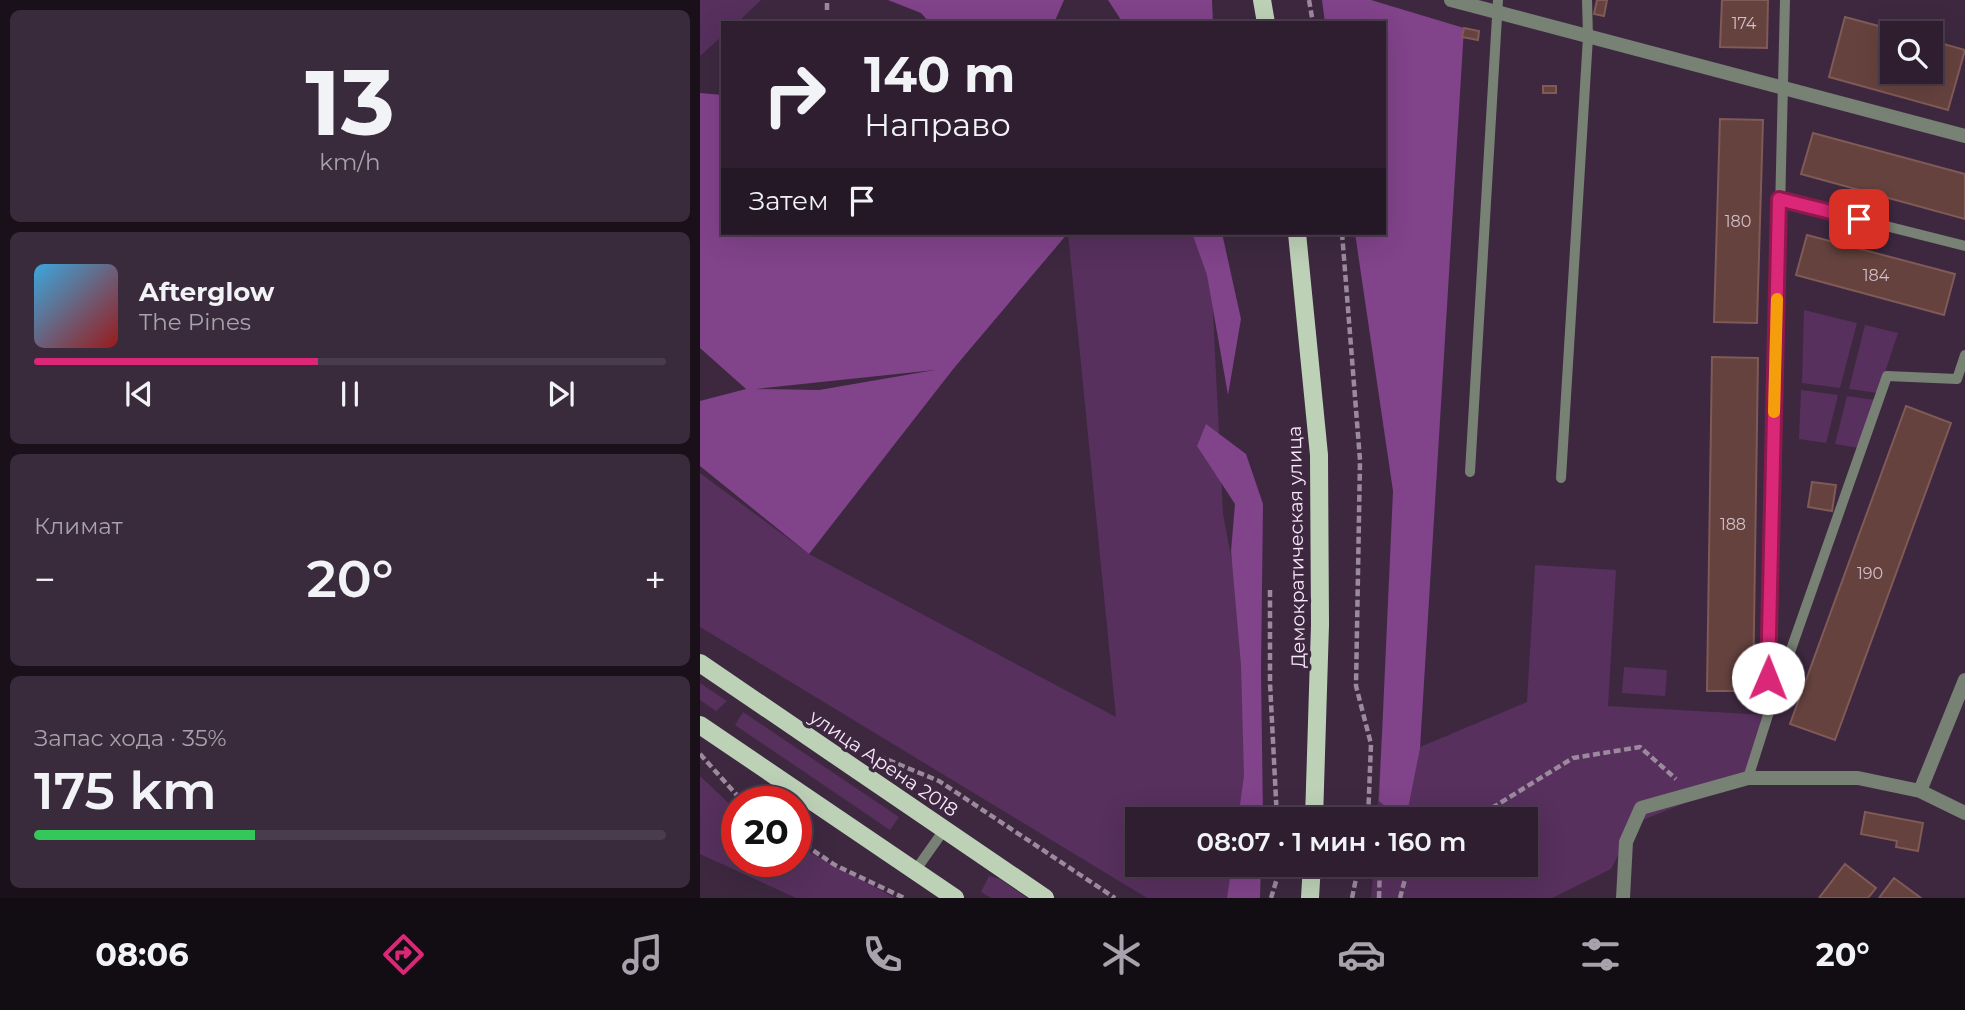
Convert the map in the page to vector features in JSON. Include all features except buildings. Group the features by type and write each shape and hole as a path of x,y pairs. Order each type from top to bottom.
{"main road":[{"path":"1262,0 1266,21"},
{"name":"Демократическая улица","path":"1297,235 1319,455 1320,625 1314,807"},
{"name":"улица Арена 2018","path":"700,663 1045,898"},
{"path":"700,724 955,898"},
{"path":"1296,898 1308,877"},
{"path":"1310,898 1311,877"}],"street":[{"path":"1451,0 1497,6 1588,37 1965,136"},
{"path":"1920,791 1965,680"},
{"path":"1623,898 1626,842 1641,808 1748,778 1858,778 1920,791 1965,813"}],"lane":[{"path":"1561,478 1588,37 1587,0"},
{"path":"1768,715 1785,0"},
{"path":"1470,472 1497,6"},
{"path":"1779,199 1965,246"},
{"path":"1748,778 1887,376 1957,379 1965,355"},
{"path":"915,872 944,830"}],"path":[{"path":"827,0 827,10"},
{"path":"1309,0 1313,21"},
{"path":"1342,235 1360,460 1356,686 1371,744 1368,807"},
{"path":"1269,590 1270,683 1276,807"},
{"path":"1493,807 1573,758 1640,747 1692,794"},
{"path":"863,750 939,781 1115,898"},
{"path":"700,754 729,786"},
{"path":"812,850 835,865 904,898"},
{"path":"1271,898 1277,877"},
{"path":"1352,898 1356,877"},
{"path":"1379,898 1380,877"},
{"path":"1400,898 1406,877"}],"shaded area":[{"path":"700,0 761,0 739,21 721,21 721,37 700,56"},
{"path":"888,0 1064,0 1055,21 928,21 921,13"},
{"path":"1108,0 1212,0 1213,21 1122,21"},
{"path":"1322,0 1371,0 1464,28 1420,748 1408,807 1386,807 1379,801 1393,491 1355,235 1386,235 1386,21 1325,21"},
{"path":"700,93 721,95 721,235 1066,235 954,368 809,554 700,466 700,401 746,389 700,348","holes":["935,370 819,390 755,389"]},
{"path":"1068,235 1209,235 1223,514 1248,647 1257,807 1125,807 1125,877 1239,877 1232,898 1147,898 700,627 700,473 809,554 1116,717"},
{"path":"1193,235 1222,235 1241,319 1228,395 1207,275"},
{"path":"1804,310 1857,323 1840,388 1802,383"},
{"path":"1865,325 1898,333 1878,393 1849,389"},
{"path":"1801,390 1838,395 1826,443 1799,439"},
{"path":"1847,396 1875,400 1859,448 1835,444"},
{"path":"1206,424 1246,454 1263,504 1263,807 1240,807 1244,776 1241,665 1231,551 1235,504 1197,446"},
{"path":"1535,565 1616,570 1608,706 1768,715 1748,778 1635,823 1611,869 1552,898 1371,898 1373,877 1538,877 1538,807 1378,807 1382,733 1420,747 1527,702"},
{"path":"1624,667 1667,670 1665,696 1622,693"},
{"path":"700,683 727,701 716,711 700,700"},
{"path":"743,712 899,817 890,830 735,725"},
{"path":"700,776 721,796 721,864 700,854"},
{"path":"812,854 895,898 796,898 750,877 812,877"},
{"path":"989,876 1000,879 1027,898 991,898 981,892"},
{"path":"1230,877 1261,877 1260,898 1227,898"}],"slow traffic":[{"path":"1774,412 1777,299"}],"route":[{"path":"1768,678 1779,199 1859,219"}]}
